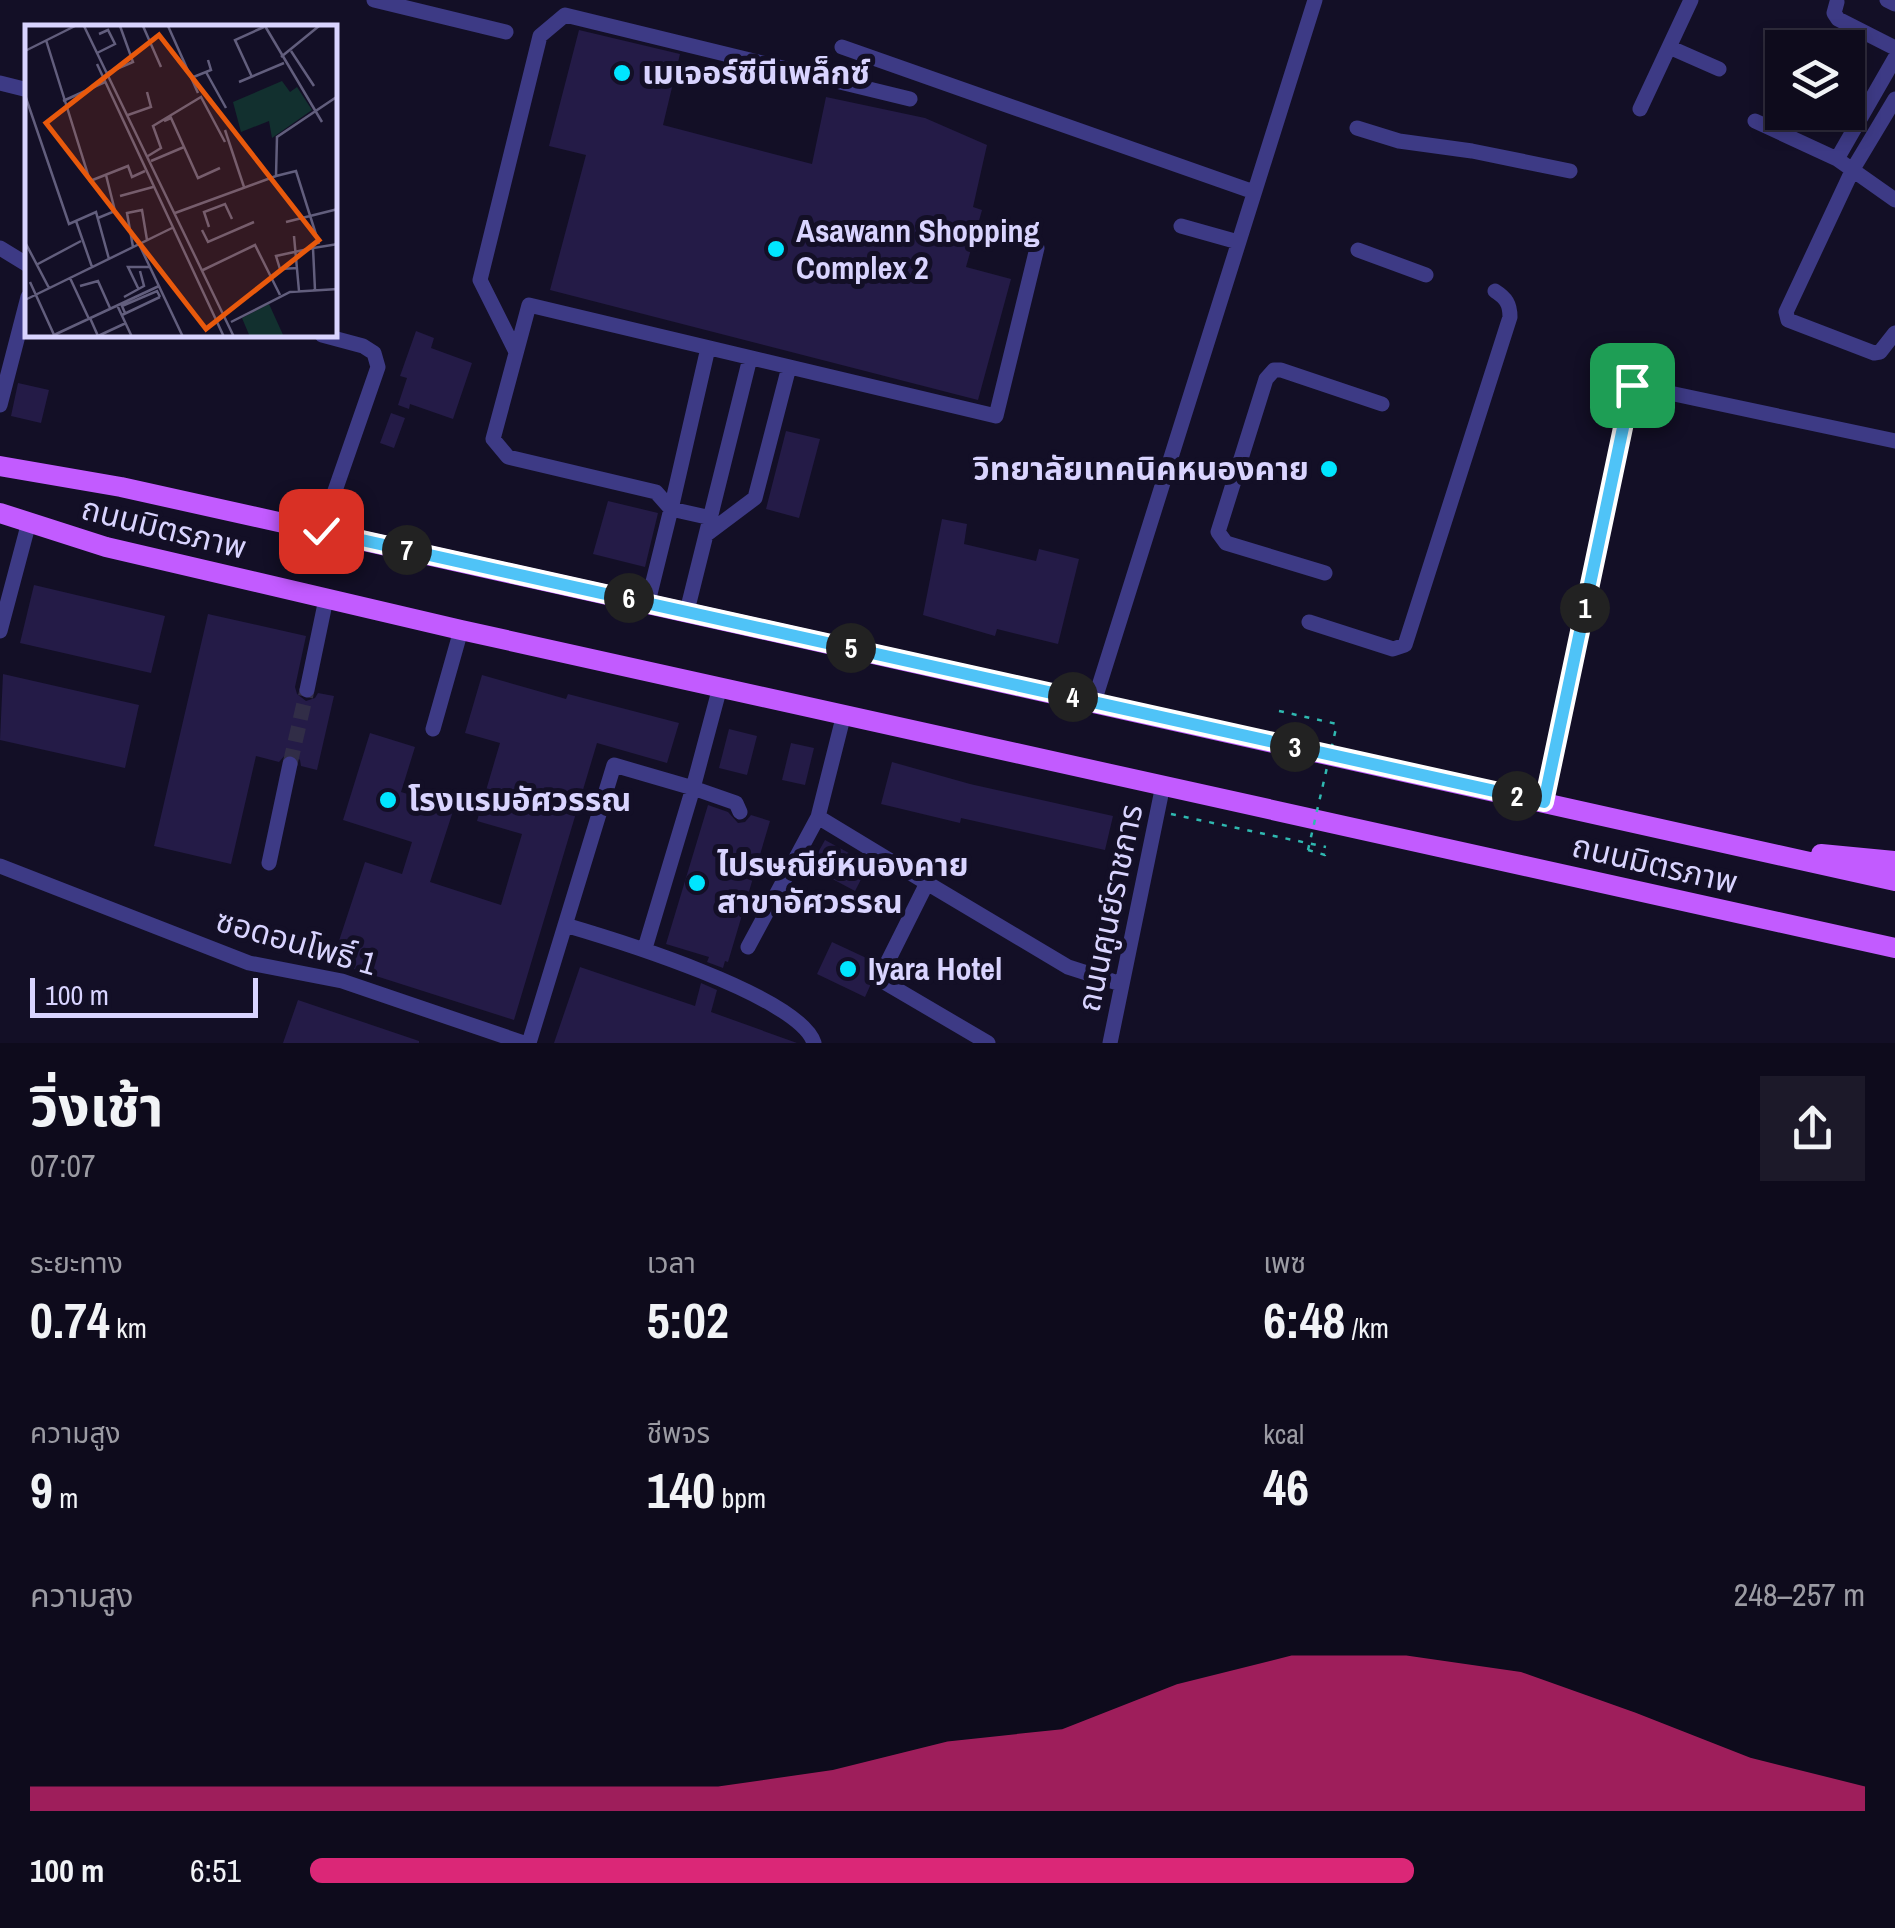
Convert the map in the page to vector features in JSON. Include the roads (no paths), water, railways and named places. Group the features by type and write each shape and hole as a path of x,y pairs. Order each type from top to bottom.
{"main road":[{"name":"ถนนมิตรภาพ","path":"0,466 121,487 648,602 1895,881"},
{"name":"ถนนมิตรภาพ","path":"0,513 106,546 460,630 1895,948"},
{"path":"1729,845 1895,861"}],"street":[{"path":"1094,702 1315,0"},
{"path":"1640,108 1691,0"},
{"path":"1886,0 1895,4"},
{"path":"385,1 506,32"},
{"path":"1836,1 1834,13 1838,19 1895,48"},
{"path":"516,352 480,280 540,36 565,16 910,99"},
{"path":"842,47 1254,192"},
{"path":"1669,47 1719,69"},
{"path":"1837,159 1895,58"},
{"path":"0,83 25,89"},
{"path":"1895,98 1852,169 1786,318 1874,354 1887,346 1895,333"},
{"path":"1756,121 1837,159 1895,200"},
{"path":"1357,128 1399,141 1570,171"},
{"path":"1181,226 1238,242"},
{"path":"0,248 25,263"},
{"path":"709,526 671,510 656,492 508,458 493,439 529,306 996,416 1037,248"},
{"path":"1358,250 1426,274"},
{"path":"1309,622 1393,649 1405,645 1510,317 1510,307 1495,292"},
{"path":"0,405 25,309"},
{"path":"321,531 378,366 374,352 333,338"},
{"path":"648,602 708,348"},
{"path":"688,612 750,358"},
{"path":"709,526 755,498 789,367"},
{"path":"1325,573 1226,543 1218,532 1266,378 1274,370 1281,370 1382,404"},
{"path":"1544,802 1632,385 1895,441"},
{"path":"0,632 29,522"},
{"path":"307,690 326,599"},
{"path":"433,729 460,630"},
{"path":"645,948 720,687"},
{"path":"748,948 818,818 844,714"},
{"path":"269,863 290,764"},
{"name":"ซอดอนโพธิ์ 1","path":"0,866 249,962 342,981 526,1043 614,765 693,788"},
{"name":"ถนนศูนย์ราชการ","path":"1110,1043 1164,785"},
{"path":"693,788 736,803 740,812"},
{"path":"818,818 1068,967 1122,984"},
{"path":"927,883 879,979 988,1043"},
{"path":"565,926 645,948 732,985 795,1018 812,1035 814,1043"}],"tunnel":[{"path":"290,764 307,690"}],"place":[{"name":"เมเจอร์ซีนีเพล็กซ์","path":"622,73"},
{"name":"Asawann Shopping Complex 2","path":"776,249"},
{"name":"วิทยาลัยเทคนิคหนองคาย","path":"1329,469"},
{"name":"โรงแรมอัศวรรณ","path":"388,800"},
{"name":"ไปรษณีย์หนองคาย สาขาอัศวรรณ","path":"697,883"},
{"name":"Iyara Hotel","path":"848,969"}]}
